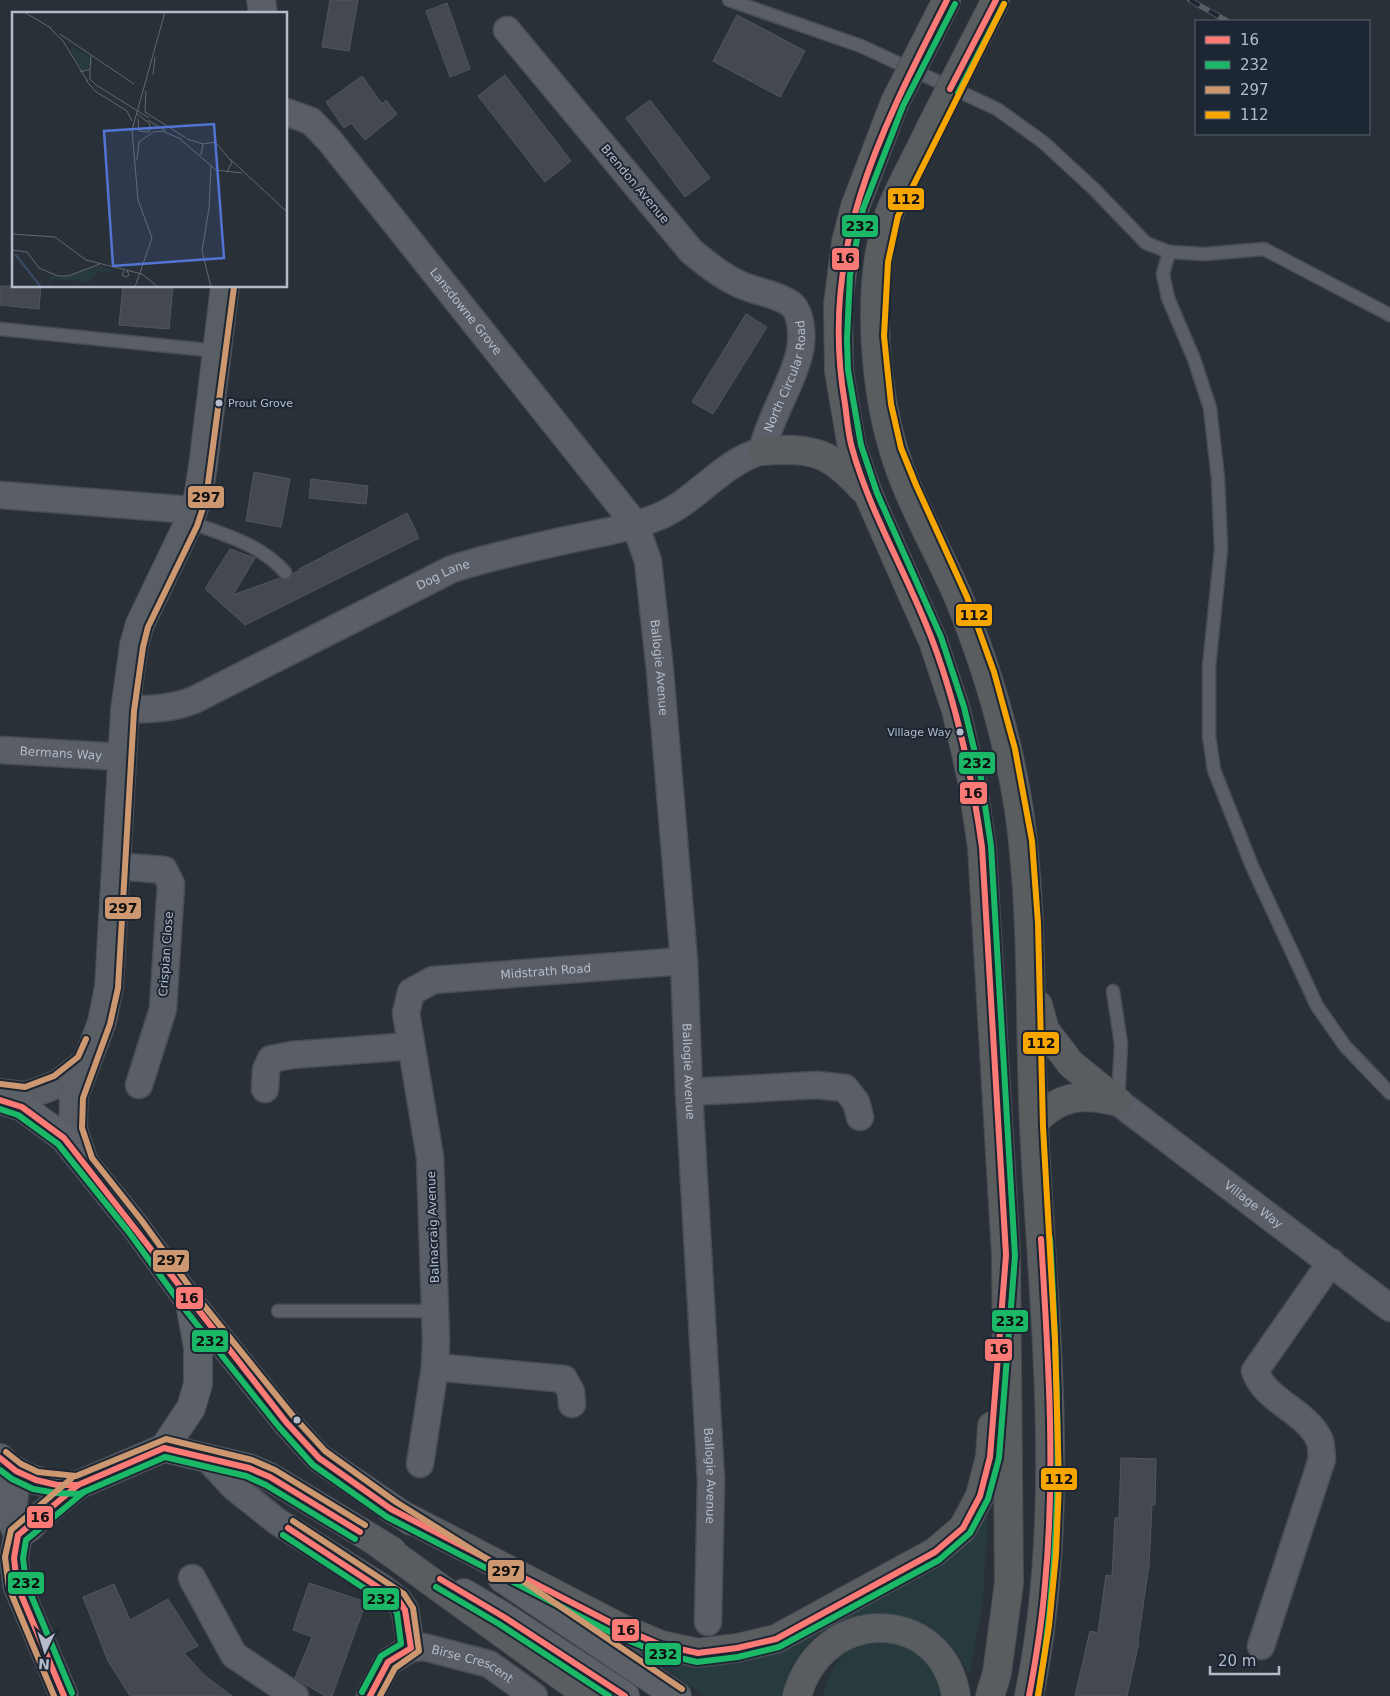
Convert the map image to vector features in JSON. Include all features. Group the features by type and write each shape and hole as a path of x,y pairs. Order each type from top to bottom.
{"highway":[{"path":"947,0 895,102 855,206 846,242 838,305 839,371 852,447 868,496 933,641 956,710 972,780 982,847 1006,1256 1009,1583 996,1673 990,1696"},
{"path":"996,0 931,127 889,215 880,263 875,317 876,356 881,399 888,434 900,471 959,600 980,656 997,713 1018,809 1032,979 1034,1122 1044,1290 1050,1482 1041,1628 1034,1696"},
{"path":"762,451 782,449 824,455 843,468 868,496"},
{"path":"1032,979 1045,1030 1071,1064 1118,1102"},
{"path":"1034,1122 1049,1106 1070,1099 1094,1096 1118,1102"},
{"path":"390,1509 619,1627 661,1645 698,1652 737,1648 776,1639 935,1552 963,1528 980,1496 990,1457 1006,1256"},
{"path":"371,1538 589,1696"},
{"path":"797,1696 802,1679 814,1659 831,1643 850,1632 888,1628 909,1634 929,1646 945,1664 954,1684 956,1696"},
{"path":"1029,1696 1041,1628"}],"main road":[{"path":"84,1162 73,1129 74,1096 102,1022 109,988 125,710 134,645 140,624 191,517 203,466 225,288"},
{"path":"0,1093 26,1096 58,1084 85,1063"},
{"path":"0,1100 22,1107 57,1132 84,1162 135,1226 190,1302 286,1422 319,1458 390,1509 522,1591 678,1696"},
{"path":"18,1534 30,1527 39,1517 78,1485 164,1448 191,1408 198,1384 198,1348 190,1302"},
{"path":"164,1448 249,1468 270,1477 504,1617 625,1696"},
{"path":"6,1464 50,1483 78,1485"},
{"path":"6,1464 14,1495 12,1521 18,1534 14,1558 17,1584 64,1696"}],"street":[{"name":"Brendon Avenue","path":"507,30 691,251 727,277 751,289 778,296 791,303"},
{"name":"Lansdowne Grove","path":"288,113 311,121 330,141 635,524"},
{"name":"North Circular Road","path":"762,451 765,436 799,354 800,333 798,315 791,303"},
{"name":"Dog Lane","path":"125,710 180,706 194,700 452,569 495,555 635,524 660,516 677,506 740,459 762,451"},
{"path":"0,495 178,509 191,517"},
{"name":"Ballogie Avenue","path":"635,524 648,561 659,662 684,961 688,1092 711,1480 708,1622"},
{"name":"Bermans Way","path":"0,750 123,757"},
{"name":"Crispian Close","path":"116,866 164,870 171,884 163,1009 139,1086"},
{"name":"Midstrath Road","path":"411,992 434,980 684,961"},
{"name":"Balnacraig Avenue","path":"411,992 406,1013 430,1158 435,1311 435,1367 420,1464"},
{"path":"265,1089 266,1070 271,1059 292,1055 411,1046"},
{"path":"688,1092 817,1085 845,1088 856,1102 860,1117"},
{"name":"Village Way","path":"1118,1102 1390,1308"},
{"path":"1261,1646 1322,1459 1320,1440 1307,1423 1259,1383 1255,1371 1331,1262"},
{"path":"435,1367 564,1379 571,1392 572,1404"},
{"path":"207,1458 235,1488 278,1522 381,1587 399,1601 404,1610 411,1648 388,1662 370,1696"},
{"path":"192,1578 234,1655 295,1696"},
{"name":"Birse Crescent","path":"411,1648 424,1646 489,1664 534,1696"}],"lane":[{"path":"730,0 861,46 997,109 1043,142 1094,189 1146,243 1169,252 1205,254 1264,249 1390,315"},
{"path":"1169,252 1163,274 1168,298 1194,359 1210,408 1218,478 1221,550 1209,667 1210,736 1214,770 1252,866 1317,1006 1345,1046 1390,1093"},
{"path":"0,329 217,352"},
{"path":"191,517 272,558 285,572"},
{"path":"1113,991 1121,1044 1118,1102"},
{"path":"278,1311 435,1311"}],"green space":[{"path":"988,1512 983,1600 970,1675 952,1648 934,1631 904,1619 881,1616 858,1618 836,1624 817,1636 801,1652 790,1672 784,1696 704,1696 664,1667 668,1663 692,1666 715,1665 761,1655 975,1529"},
{"path":"886,1641 899,1644 918,1653 931,1667 948,1696 823,1696 831,1672 844,1656 861,1646"}],"building":[{"path":"330,0 358,0 349,51 322,47"},
{"path":"447,3 470,69 450,77 426,11"},
{"path":"737,15 805,51 780,97 713,61"},
{"path":"505,75 571,161 545,182 478,96"},
{"path":"362,76 382,104 386,100 397,114 365,140 351,123 344,128 326,102"},
{"path":"650,100 710,178 685,197 626,118"},
{"path":"0,286 41,288 39,309 0,305"},
{"path":"123,288 173,288 169,329 119,325"},
{"path":"746,314 767,327 713,414 692,402"},
{"path":"254,472 290,479 281,527 246,521"},
{"path":"311,479 368,486 366,504 309,498"},
{"path":"407,513 419,538 245,625 205,589 230,549 255,558 233,595 280,578 288,580 293,573 300,571 299,569"},
{"path":"1121,1458 1156,1459 1155,1505 1152,1505 1149,1565 1139,1642 1127,1696 1075,1696 1090,1631 1098,1633 1106,1575 1112,1576 1115,1518 1119,1518"},
{"path":"309,1583 366,1602 332,1696 325,1696 295,1678 312,1637 293,1630"},
{"path":"114,1584 130,1620 168,1599 198,1646 184,1653 205,1676 232,1696 130,1696 108,1661 83,1597"}],"railway":[{"path":"1190,0 1225,20"}],"transit line":[{"name":"16","path":"0,1100 22,1107 64,1138 286,1422 319,1458 391,1509 619,1627 661,1645 698,1653 737,1648 776,1639 935,1552 963,1528 980,1496 990,1457 1006,1255 982,847 963,743 942,667 913,594 869,498 852,448 839,348 840,294 848,243 861,194 878,145 899,97 947,0"},
{"name":"16","path":"950,89 996,0"},
{"name":"232","path":"0,1109 18,1115 58,1144 128,1231 183,1307 279,1427 313,1465 387,1517 616,1635 658,1653 697,1662 738,1657 779,1647 939,1560 970,1533 988,1499 999,1458 1015,1256 991,846 981,778 964,707 941,637 877,493 861,445 848,370 847,339 850,275 863,209 903,106 955,4"},
{"name":"232","path":"958,93 1004,4"},
{"name":"112","path":"1004,4 898,216 888,262 884,336 891,404 901,448 967,597 994,672 1015,749 1032,841 1038,923 1043,1127 1055,1340 1059,1483 1056,1555 1049,1626 1038,1696"},
{"name":"297","path":"234,288 206,499 197,526 148,627 143,647 134,711 118,988 110,1024 83,1098 82,1128 92,1158 142,1221 197,1297 293,1416 325,1451 396,1502 527,1584 682,1689"},
{"name":"297","path":"1,1084 25,1087 54,1076 78,1057 86,1039"},
{"name":"232","path":"1038,1696 1053,1581 1058,1468 1056,1354 1050,1238"},
{"name":"16","path":"1029,1696 1044,1598 1050,1498 1050,1411 1041,1239"},
{"name":"297","path":"6,1452 21,1464 38,1472 76,1476 166,1439 252,1460 275,1470 365,1525"},
{"name":"16","path":"0,1458 16,1471 36,1480 57,1485 78,1485 164,1448 249,1468 270,1477 360,1532"},
{"name":"232","path":"0,1470 12,1479 33,1489 79,1494 165,1457 246,1476 266,1485 355,1539"},
{"name":"297","path":"54,1696 9,1588 5,1557 11,1530 72,1478"},
{"name":"16","path":"64,1696 17,1585 14,1558 18,1535 78,1485"},
{"name":"232","path":"72,1693 26,1583 23,1558 26,1540 84,1492"},
{"name":"297","path":"293,1521 404,1594 413,1608 419,1651 395,1668 380,1696"},
{"name":"16","path":"288,1528 399,1601 405,1610 411,1648 388,1662 370,1696"},
{"name":"232","path":"283,1535 393,1607 397,1613 401,1644 381,1656 362,1692"},
{"name":"16","path":"440,1579 504,1617 625,1696"},
{"name":"232","path":"436,1587 499,1624 609,1696"}],"place":[{"name":"Prout Grove","path":"219,403"},
{"name":"Village Way","path":"960,732"}]}
